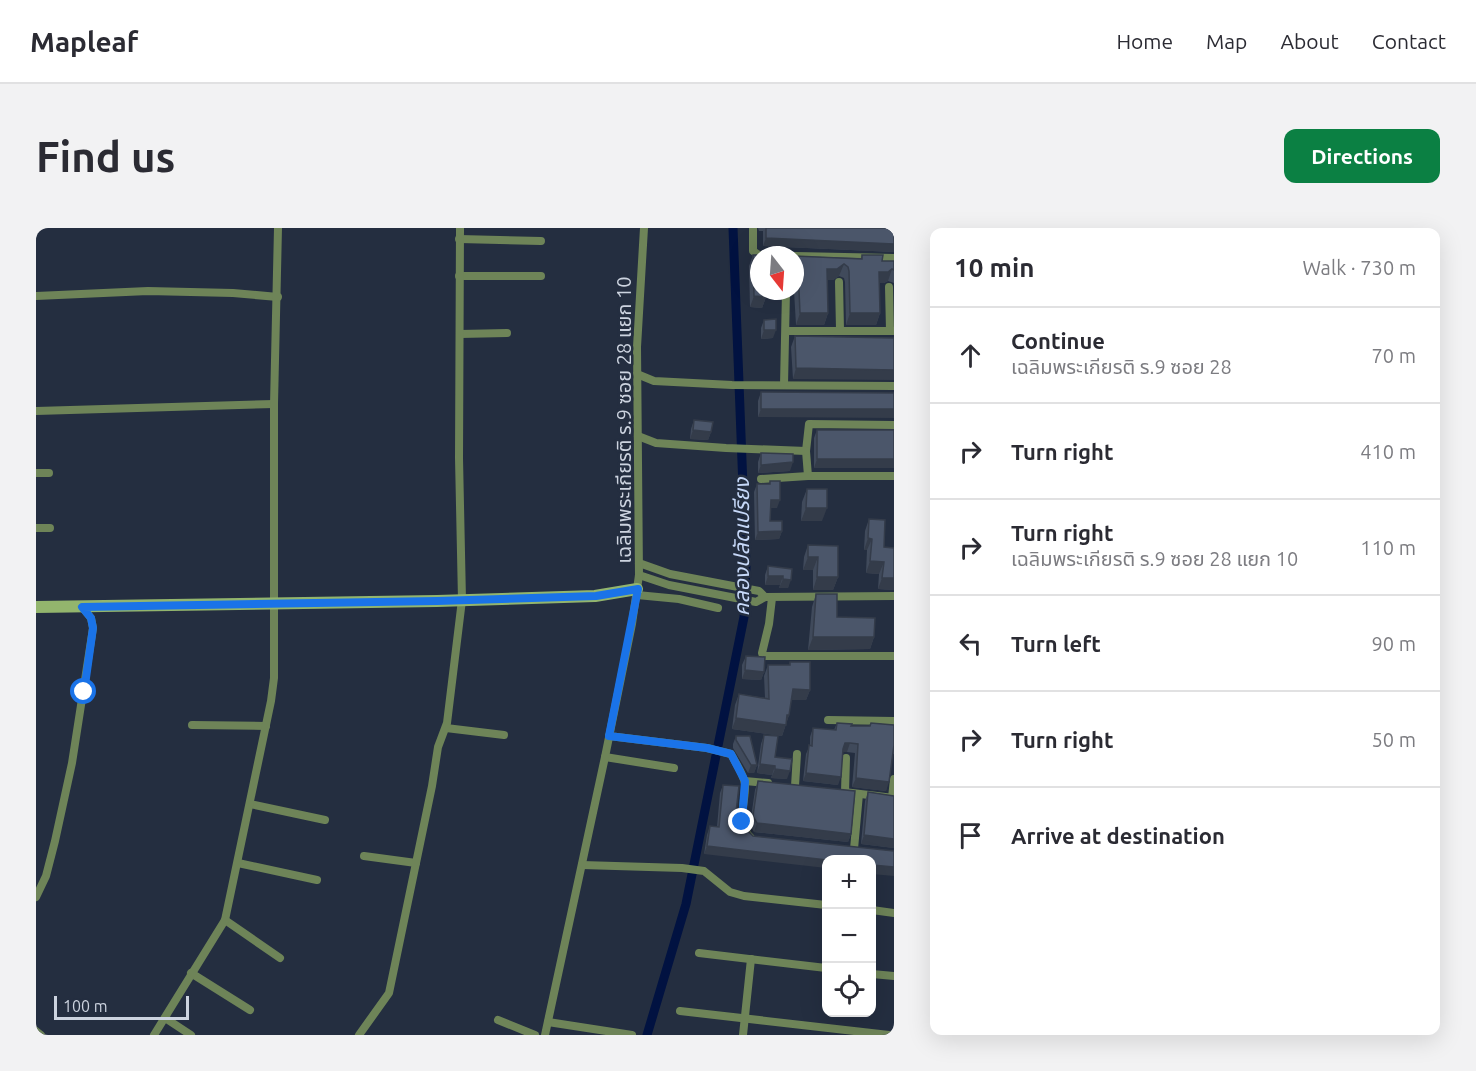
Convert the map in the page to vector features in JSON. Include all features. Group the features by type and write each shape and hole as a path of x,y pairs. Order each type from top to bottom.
{"street":[{"path":"154,1035 225,920 274,678 274,404 278,228"},
{"path":"359,1035 389,993 432,786 436,756 446,728 452,697 462,600 460,228"},
{"name":"เฉลิมพระเกียรติ ร.9 ซอย 28 แยก 10","path":"545,1035 605,758 637,592 639,563 637,374 644,228"},
{"path":"753,228 753,246"},
{"path":"459,240 541,241"},
{"path":"804,256 894,258"},
{"path":"459,276 541,276"},
{"path":"839,282 840,330"},
{"path":"786,331 892,331 889,287"},
{"path":"36,296 148,291 233,293 278,297"},
{"path":"784,385 786,300"},
{"path":"460,334 507,333"},
{"path":"637,374 654,381 732,385 894,386"},
{"path":"36,411 274,404"},
{"path":"808,476 806,451 809,424 894,425"},
{"path":"638,435 656,443 806,451"},
{"path":"36,473 49,473"},
{"path":"761,479 808,476 894,476"},
{"path":"36,528 50,528"},
{"path":"639,563 670,574 729,585 765,595 894,596"},
{"path":"669,585 670,574"},
{"path":"639,575 669,585 756,602 765,595"},
{"path":"703,580 703,591"},
{"path":"36,607 462,600 596,596 637,592 718,608"},
{"path":"765,595 769,624 763,656 894,656"},
{"path":"36,897 51,861 84,692 93,628 91,618 82,607"},
{"path":"828,720 894,721"},
{"path":"192,725 266,726"},
{"path":"446,728 504,735"},
{"path":"609,736 707,748 731,754 745,781 742,822 744,831 751,838 762,839"},
{"path":"795,786 797,754"},
{"path":"605,758 674,768"},
{"path":"844,792 846,759"},
{"path":"835,791 893,798 894,779"},
{"path":"745,781 775,784"},
{"path":"785,785 805,788"},
{"path":"854,849 859,794"},
{"path":"249,804 325,820"},
{"path":"843,848 864,850"},
{"path":"364,856 416,863"},
{"path":"238,863 317,880"},
{"path":"582,865 682,868 704,871 730,892 744,896 822,905"},
{"path":"876,911 894,913"},
{"path":"225,920 280,958"},
{"path":"699,953 822,968"},
{"path":"743,1035 751,959"},
{"path":"191,973 250,1010"},
{"path":"876,974 894,976"},
{"path":"680,1011 889,1035"},
{"path":"165,1018 191,1035"},
{"path":"498,1020 535,1035"},
{"path":"548,1022 632,1035"},
{"path":"172,1035 178,1027"},
{"path":"36,1031 41,1035"}],"building":[{"path":"766,228 894,228 894,244 766,238"},
{"path":"862,255 883,255 882,261 894,261 894,270 879,272 880,313 850,313 849,271 844,264 837,269 827,269 828,313 800,313 799,300 804,300 804,256 862,259"},
{"path":"776,319 776,330 764,330 764,320"},
{"path":"795,336 894,338 894,370 796,368"},
{"path":"761,392 894,393 894,409 761,409"},
{"path":"694,420 713,422 711,432 693,430"},
{"path":"817,430 894,430 894,459 817,459"},
{"path":"761,453 793,454 793,462 761,465"},
{"path":"770,481 780,481 780,500 771,500 770,521 782,521 782,531 758,532 757,484 770,484"},
{"path":"807,489 827,489 827,508 806,508"},
{"path":"869,519 885,520 884,547 894,548 894,578 882,578 884,562 870,561 872,539 868,538"},
{"path":"808,545 838,546 838,577 817,577 818,557 808,557"},
{"path":"768,566 792,569 791,580 783,579 783,576 768,576"},
{"path":"816,594 837,594 837,617 875,618 874,637 813,637"},
{"path":"746,656 765,657 764,672 745,670"},
{"path":"790,662 810,662 810,690 793,689 786,725 736,718 739,694 769,699 768,665 790,665"},
{"path":"837,723 852,724 851,726 870,726 871,723 894,725 889,782 856,778 858,744 850,743 845,743 843,749 841,777 806,773 813,728 836,730"},
{"path":"764,735 778,736 775,757 792,759 790,771 760,764"},
{"path":"736,736 750,736 757,765 751,765 736,740"},
{"path":"758,781 855,791 851,834 757,823 753,816"},
{"path":"723,785 739,786 734,830 748,831 753,836 894,851 894,867 876,865 876,855 822,855 822,859 707,846 710,826 719,827"},
{"path":"868,792 894,796 894,839 864,835"}],"waterway":[{"name":"คลองปลัดเปรียง","path":"647,1035 686,904 744,617 746,565 733,228"}],"route":[{"path":"84,692 93,628 91,618 82,607 596,596 638,589 609,736 707,748 731,754 745,781 742,822"}]}
